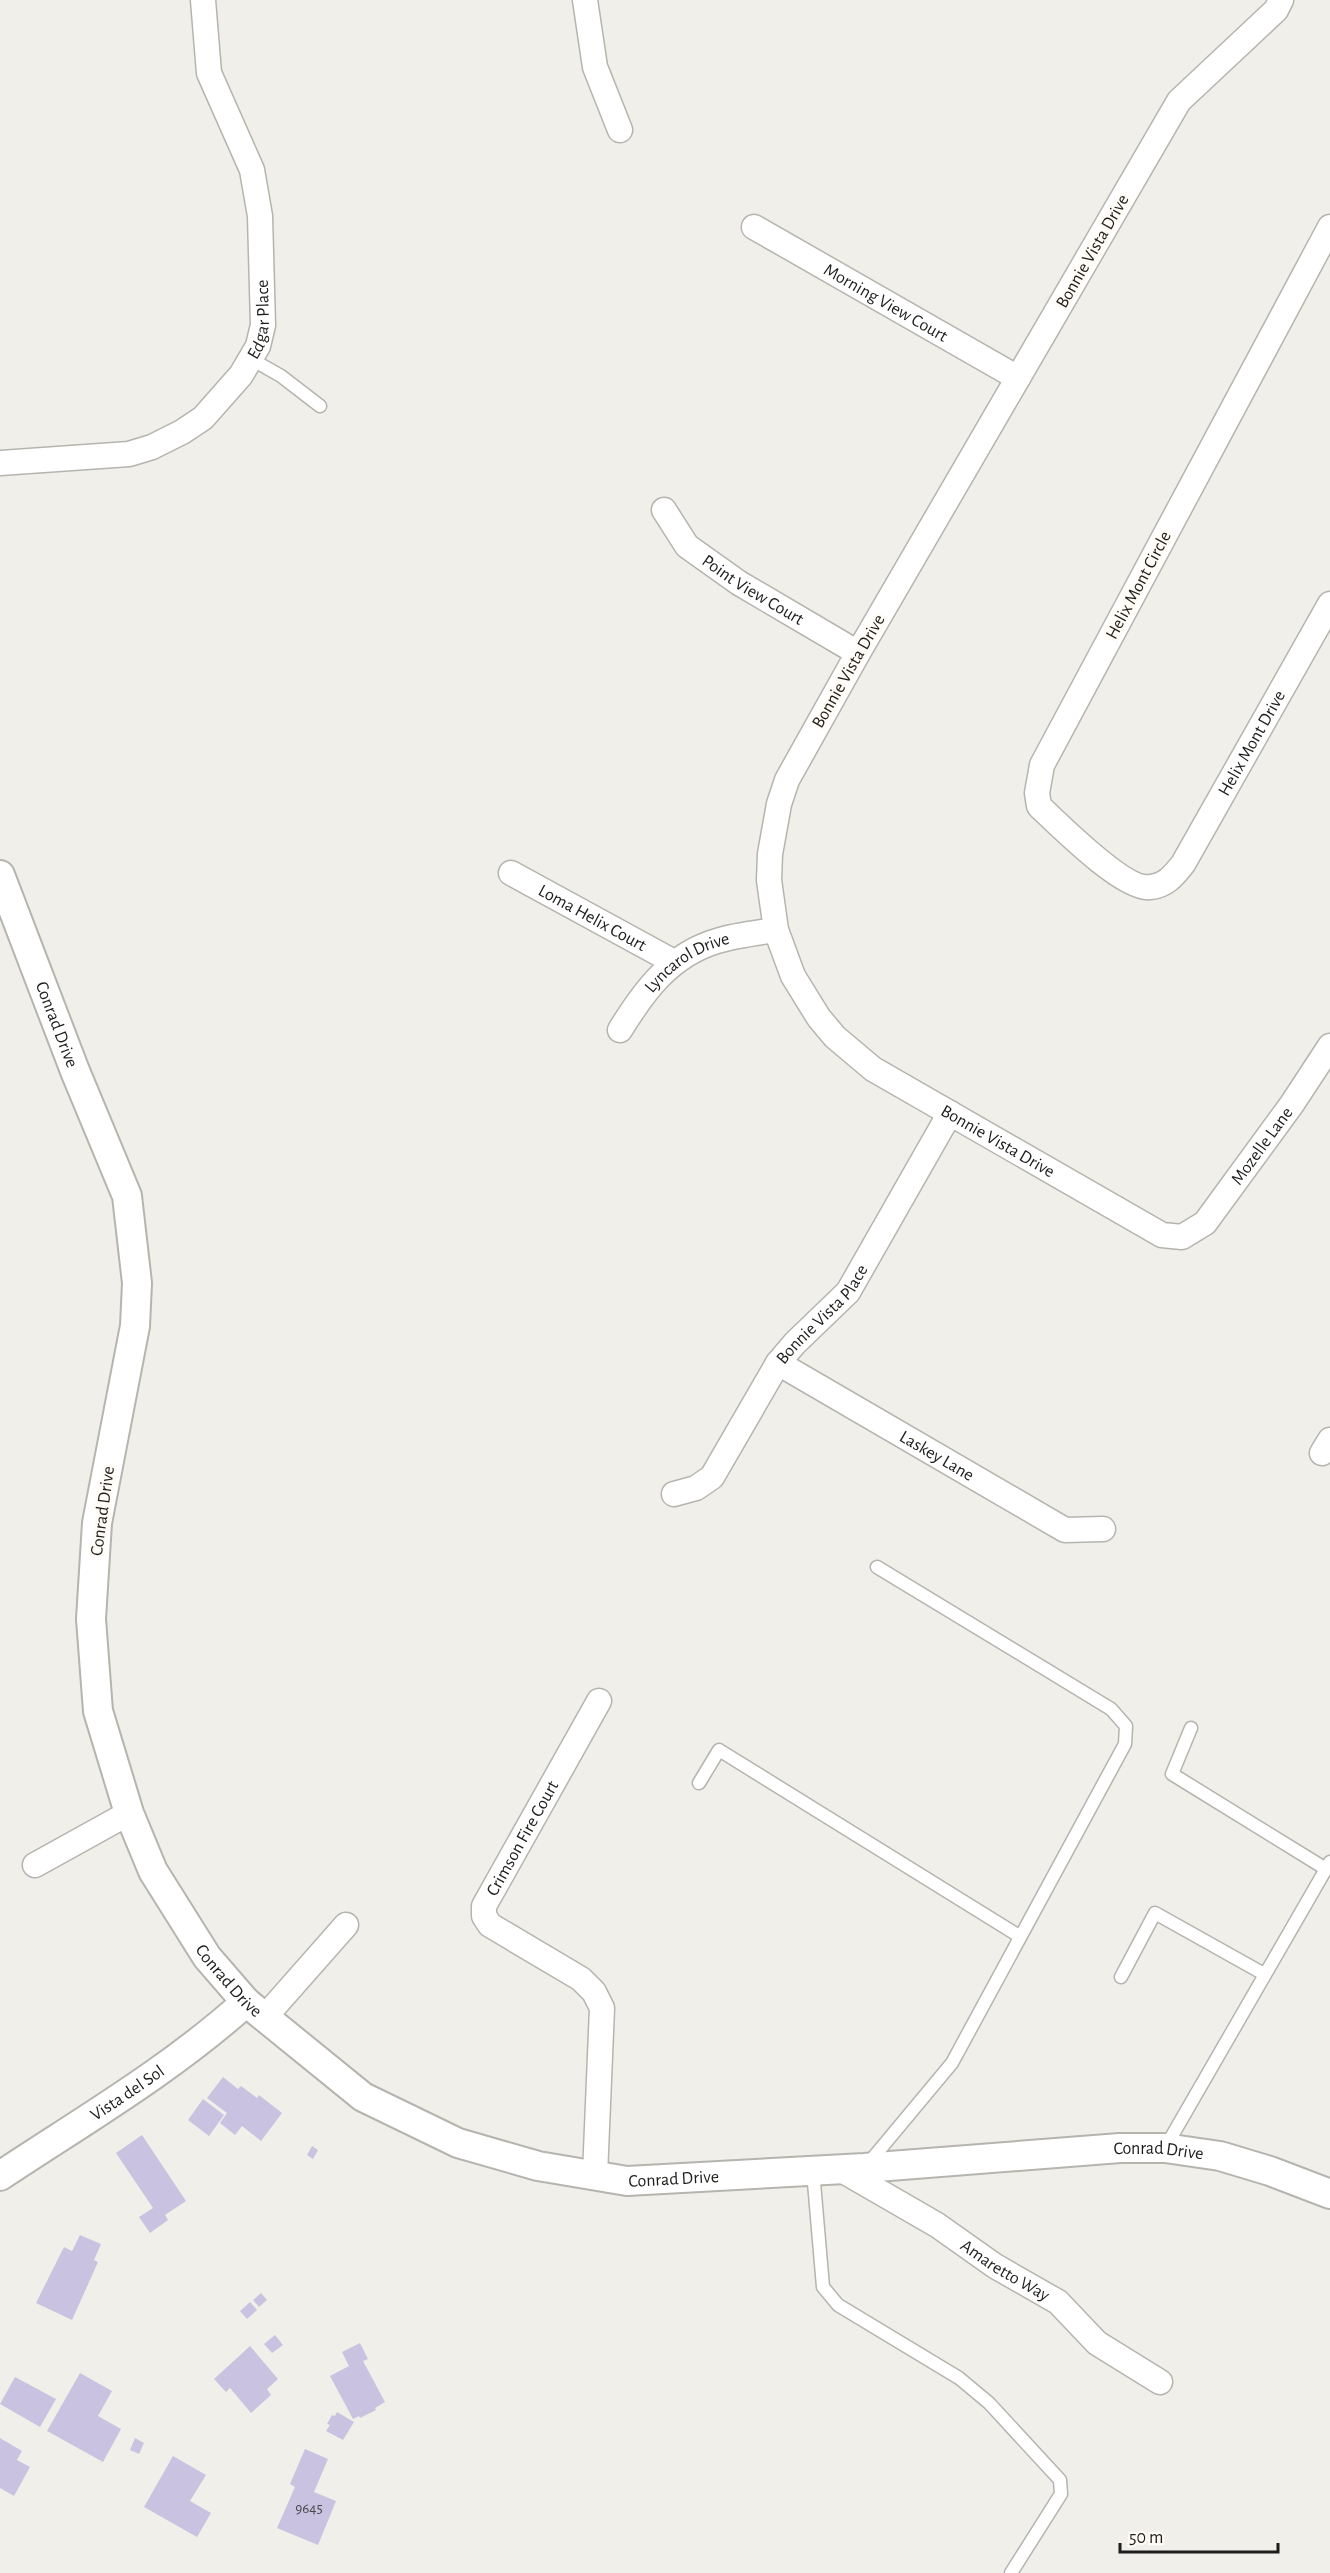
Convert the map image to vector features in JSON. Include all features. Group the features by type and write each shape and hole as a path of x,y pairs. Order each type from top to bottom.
{"street":[{"name":"Edgar Place","path":"0,463 129,454 152,447 203,418 241,375 258,346 263,325 260,216 252,170 209,74 203,0"},
{"path":"585,0 596,67 620,130"},
{"name":"Bonnie Vista Drive","path":"1182,1237 1162,1235 873,1069 835,1037 810,1005 793,976 776,930 771,905 770,863 779,804 799,757 1179,101 1276,10 1281,0"},
{"name":"Morning View Court","path":"754,227 1018,378"},
{"name":"Helix Mont Circle","path":"1171,880 1150,888 1137,886 1092,855 1039,806 1037,793 1042,765 1330,227"},
{"name":"Point View Court","path":"664,510 687,546 739,583 858,652"},
{"name":"Helix Mont Drive","path":"1171,880 1183,864 1330,604"},
{"name":"Loma Helix Court","path":"511,873 674,962"},
{"name":"Conrad Drive","path":"0,880 127,1196 137,1283 135,1326 97,1523 92,1619 98,1712 129,1813 159,1880 207,1957 255,2010 363,2097 458,2143 538,2166 627,2181 839,2169 1120,2148 1165,2148 1270,2170 1330,2194"},
{"name":"Lyncarol Drive","path":"620,1030 642,993 674,962 716,941 776,930"},
{"name":"Mozelle Lane","path":"1182,1237 1205,1223 1292,1104 1330,1046"},
{"name":"Bonnie Vista Place","path":"674,1494 696,1488 712,1477 778,1363 795,1343 848,1292 950,1113"},
{"name":"Laskey Lane","path":"778,1363 1065,1530 1103,1529"},
{"name":"Crimson Fire Court","path":"595,2175 602,2008 594,1992 581,1978 489,1925 484,1916 484,1906 599,1701"},
{"path":"35,1865 129,1813"},
{"path":"255,2010 346,1925"},
{"name":"Vista del Sol","path":"0,2176 137,2085 222,2024 255,2010"},
{"name":"Amaretto Way","path":"839,2169 937,2225 995,2266 1058,2302 1097,2343 1160,2382"}],"lane":[{"path":"251,359 281,376 320,406"},
{"path":"878,1567 1111,1709 1126,1726 1125,1744 952,2062 839,2169 823,2286 838,2305 958,2378 989,2403 1060,2480 1061,2494 1011,2573"},
{"path":"1165,2148 1328,1865 1172,1774 1191,1728"},
{"path":"699,1783 719,1750 1019,1936"},
{"path":"1121,1977 1155,1913 1264,1974"}],"building":[{"path":"223,2077 238,2089 241,2086 257,2098 259,2095 282,2113 261,2141 242,2126 235,2135 220,2123 227,2113 207,2098"},
{"path":"203,2099 224,2115 209,2136 188,2120"},
{"path":"142,2135 186,2201 165,2215 168,2220 150,2233 139,2217 153,2208 116,2153"},
{"path":"312,2146 318,2150 313,2159 307,2155"},
{"path":"80,2235 101,2244 94,2260 98,2262 72,2320 36,2303 64,2247 72,2251"},
{"path":"261,2293 267,2300 259,2307 253,2300"},
{"path":"250,2302 257,2310 247,2319 240,2311"},
{"path":"275,2335 283,2345 272,2353 264,2344"},
{"path":"360,2343 368,2359 363,2361 385,2402 375,2408 376,2410 353,2419 330,2376 349,2366 342,2352"},
{"path":"250,2346 278,2379 267,2389 271,2395 251,2413 230,2388 226,2392 214,2379"},
{"path":"80,2373 112,2391 98,2416 121,2429 103,2462 47,2431"},
{"path":"15,2377 56,2399 40,2427 0,2404"},
{"path":"337,2412 354,2422 343,2440 326,2431 332,2415 335,2416"},
{"path":"0,2438 22,2451 17,2460 30,2467 14,2496 0,2488"},
{"path":"135,2438 144,2443 139,2454 130,2450"},
{"path":"305,2449 328,2459 314,2492 336,2501 318,2545 277,2528 295,2487 290,2484"},
{"path":"173,2456 206,2475 190,2501 211,2513 197,2537 144,2507"}]}
